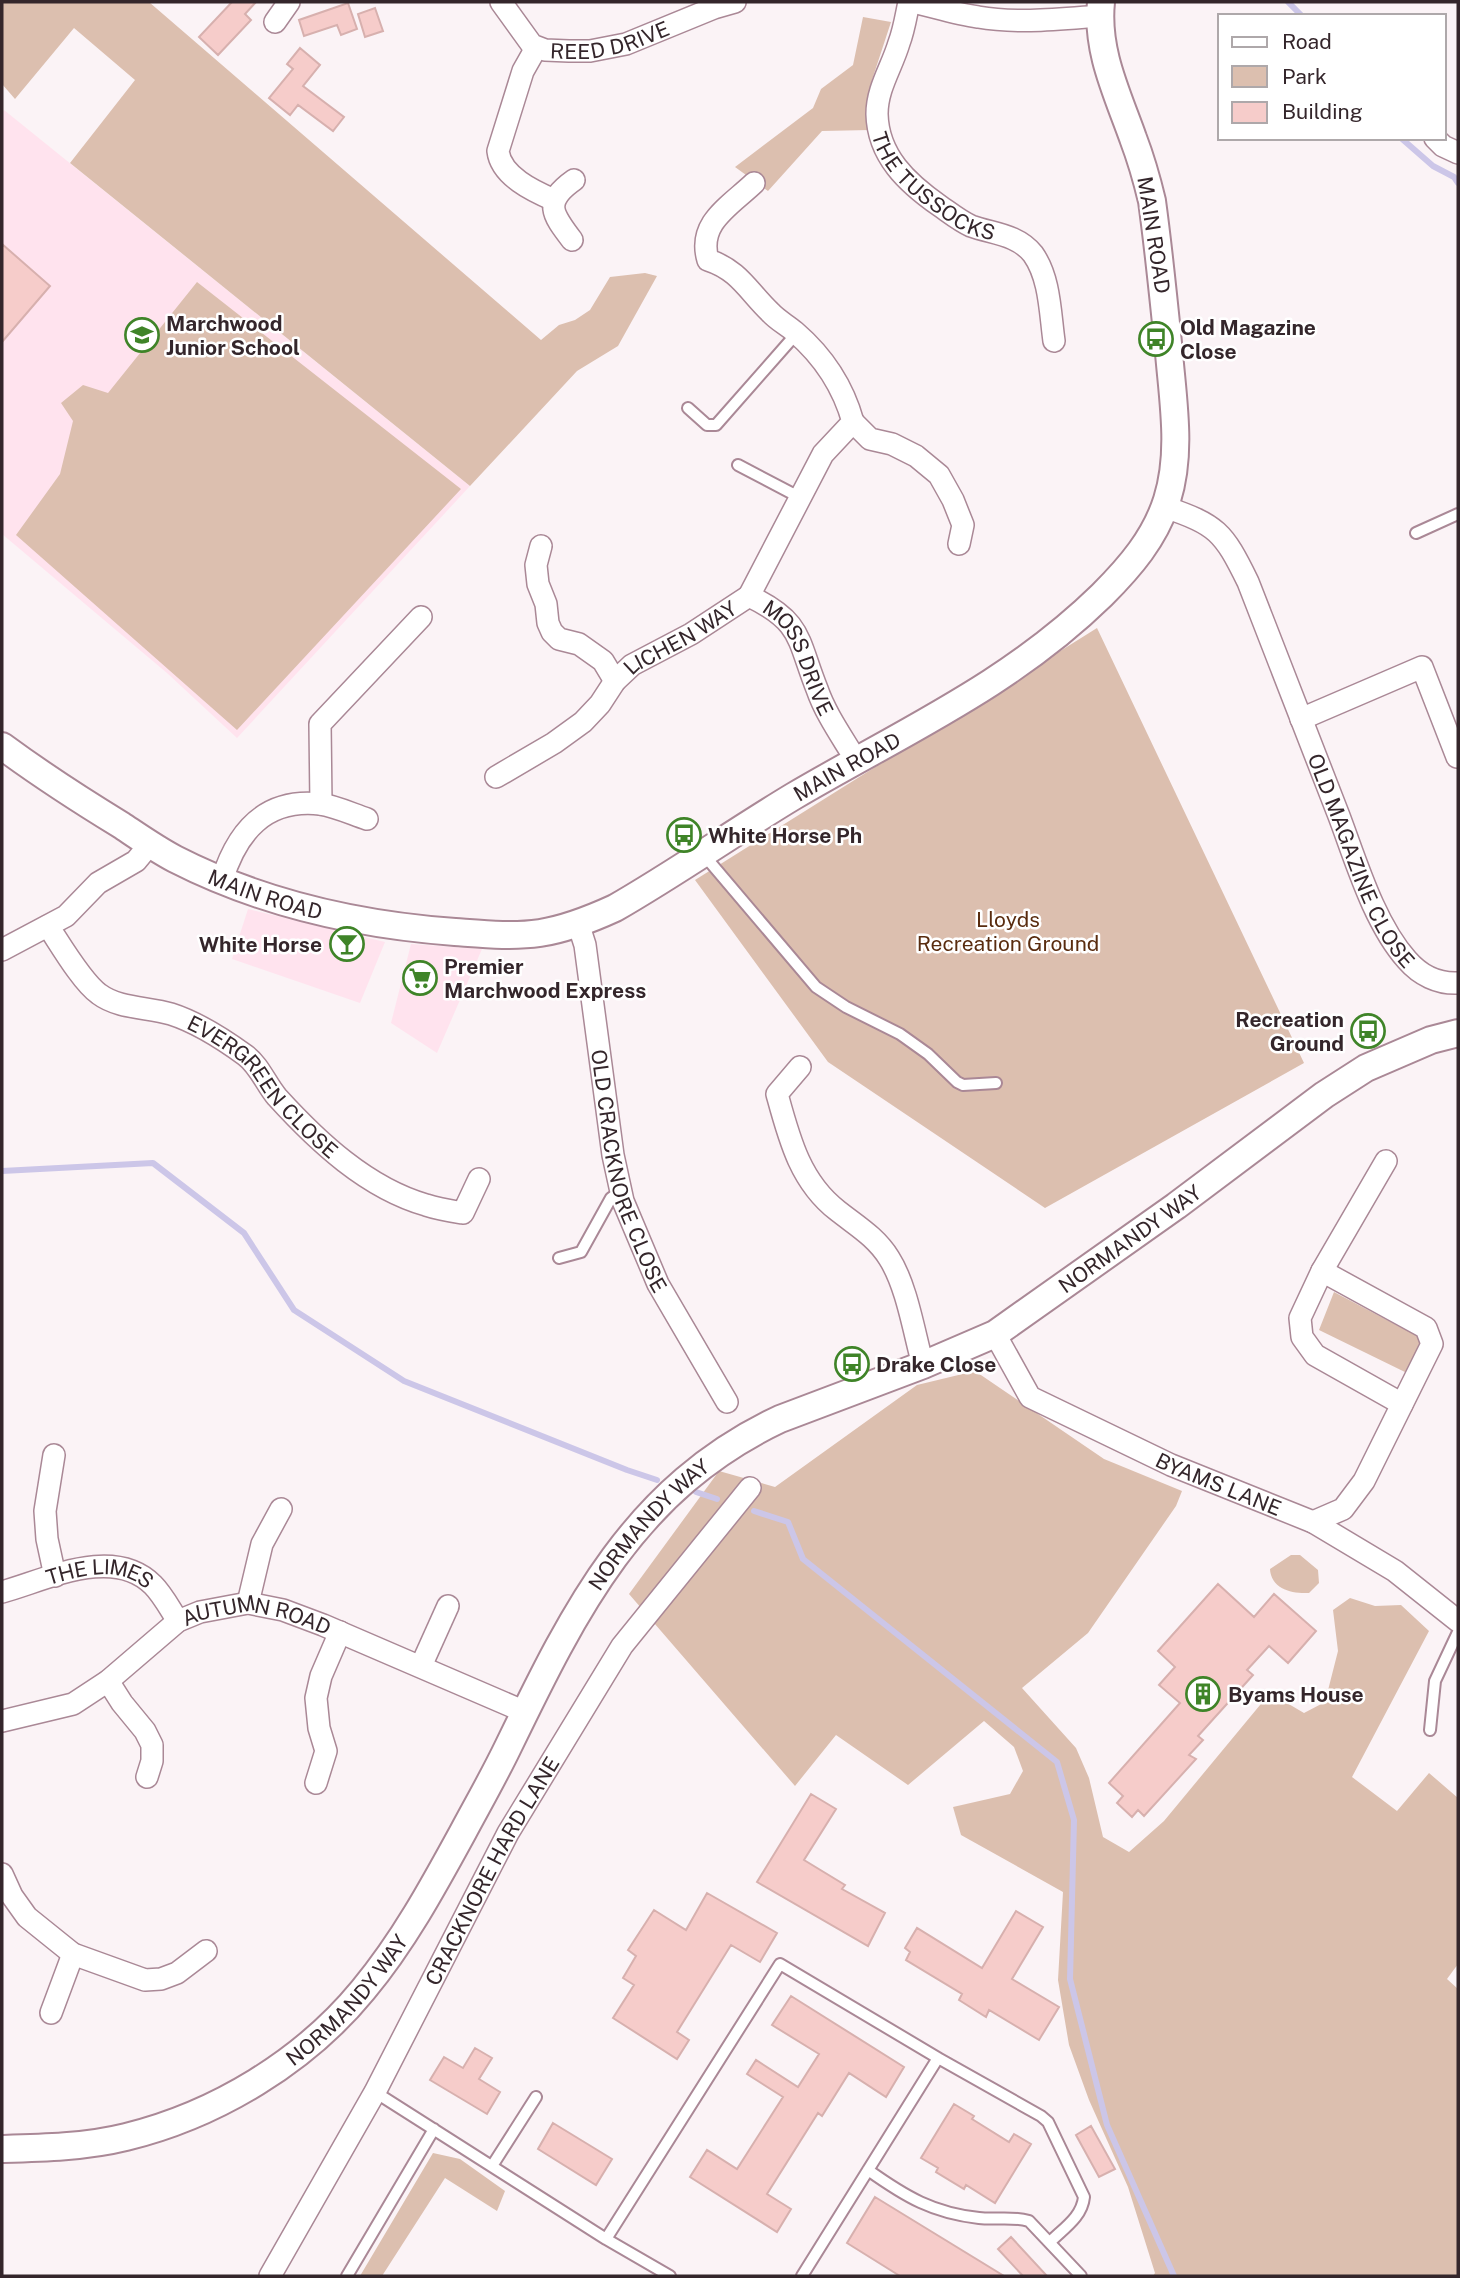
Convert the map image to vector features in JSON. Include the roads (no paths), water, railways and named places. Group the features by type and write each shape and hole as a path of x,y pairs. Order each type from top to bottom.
{"street":[{"path":"275,22 289,2"},
{"name":"REED DRIVE","path":"501,2 532,45 545,50 569,51 609,48 639,40 734,2"},
{"path":"911,2 999,19 1036,20 1100,9"},
{"name":"THE TUSSOCKS","path":"911,2 900,41 879,96 877,114 880,135 887,154 895,168 914,187 957,218 1023,244 1040,265 1045,280 1054,341"},
{"name":"MAIN ROAD","path":"2,746 60,787 174,859 222,880 318,911 403,928 510,935 540,933 578,923 625,902 797,795 979,693 1038,651 1083,613 1131,563 1144,548 1165,507 1172,481 1175,429 1157,233 1145,171 1105,61 1100,35 1100,9"},
{"path":"537,48 523,71 510,116 501,135 499,160 514,177 554,200"},
{"path":"1437,140 1458,153"},
{"path":"572,240 555,214 554,200 574,180"},
{"path":"754,183 709,225 704,247 708,260 726,266 770,313 797,333 827,364 846,396 853,422 870,439 892,444 916,456 939,475 963,525 960,544"},
{"name":"MOSS DRIVE","path":"853,422 823,454 749,596 773,607 801,640 817,690 857,762"},
{"name":"OLD MAGAZINE CLOSE","path":"1165,507 1204,521 1214,528 1232,552 1248,582 1361,874 1390,934 1406,959 1418,971 1440,982 1458,983"},
{"path":"541,546 536,565 538,584 552,632 559,639 579,644 603,661 615,681"},
{"name":"LICHEN WAY","path":"496,777 554,743 583,722 600,704 615,681 632,666 691,634 749,596"},
{"path":"321,804 320,724 421,617"},
{"path":"1301,719 1422,667 1457,757"},
{"path":"222,880 232,849 243,835 265,814 288,804 321,804 367,819"},
{"path":"2,950 66,916 98,883 136,861 150,844"},
{"name":"OLD CRACKNORE CLOSE","path":"578,923 585,945 621,1191 641,1247 658,1284 727,1402"},
{"name":"EVERGREEN CLOSE","path":"48,926 78,970 99,994 128,1006 171,1014 213,1034 248,1057 275,1095 307,1128 342,1160 380,1185 424,1205 463,1213 479,1179"},
{"name":"NORMANDY WAY","path":"2,2149 86,2143 123,2138 153,2129 213,2105 247,2086 273,2071 323,2032 362,1992 434,1885 567,1629 603,1573 642,1521 688,1476 735,1443 769,1424 995,1335 1355,1075 1431,1040 1458,1033"},
{"path":"800,1067 778,1094 793,1150 808,1179 836,1210 880,1244 891,1261 905,1297 923,1365"},
{"path":"1386,1161 1322,1271 1300,1318 1302,1337 1315,1354 1402,1404"},
{"path":"1313,1521 1343,1509 1364,1481 1432,1344 1426,1328 1322,1271"},
{"name":"BYAMS LANE","path":"995,1335 1030,1397 1171,1465 1313,1521 1395,1571 1458,1621"},
{"path":"54,1455 45,1511 47,1539 55,1576"},
{"name":"CRACKNORE HARD LANE","path":"270,2276 375,2092 508,1833 622,1646 750,1488"},
{"path":"248,1603 262,1544 281,1509"},
{"name":"THE LIMES","path":"2,1592 90,1567 112,1566 151,1583 178,1621"},
{"name":"AUTUMN ROAD","path":"2,1721 74,1704 108,1681 178,1621 200,1612 248,1603 284,1610 340,1632 525,1712"},
{"path":"421,1666 448,1606"},
{"path":"316,1783 326,1751 319,1728 316,1698 321,1676 340,1632"},
{"path":"108,1681 145,1731 152,1745 152,1761 147,1777"},
{"path":"2,1874 7,1899 73,1954 145,1980 161,1979 177,1973 206,1951"},
{"path":"51,2013 73,1954"}],"lane":[{"path":"688,408 707,425 716,425 797,333"},
{"path":"738,465 799,497"},
{"path":"1416,533 1458,514"},
{"path":"703,853 816,987 846,1007 900,1034 928,1054 957,1082 963,1085 996,1083"},
{"path":"559,1258 581,1252 611,1198 621,1191"},
{"path":"1430,1730 1435,1681 1458,1632"},
{"path":"606,2239 780,1964 1048,2122 1084,2197 1083,2207 1078,2215 1050,2242"},
{"path":"802,2276 938,2059"},
{"path":"375,2092 606,2239 670,2276"},
{"path":"492,2166 536,2097"},
{"path":"347,2276 434,2129"},
{"path":"869,2170 901,2193 928,2207 952,2215 1019,2218 1029,2221 1081,2276"}],"waterway":[{"path":"1288,2 1300,14"},
{"path":"1403,140 1433,166 1454,177 1458,183"},
{"path":"2,1171 153,1163 244,1233 294,1310 404,1381 657,1480"},
{"path":"696,1492 717,1499"},
{"path":"754,1511 788,1522 803,1559 1057,1762 1074,1820 1070,1979 1107,2125 1174,2276"}],"place":[{"name":"Marchwood Junior School","path":"142,335"},
{"name":"Old Magazine Close","path":"1156,339"},
{"name":"White Horse Ph","path":"684,835"},
{"name":"White Horse","path":"347,944"},
{"name":"Premier Marchwood Express","path":"420,978"},
{"name":"Recreation Ground","path":"1368,1031"},
{"name":"Drake Close","path":"852,1364"},
{"name":"Byams House","path":"1203,1694"}],"park label":[{"name":"Lloyds Recreation Ground","path":"1008,931"}]}
